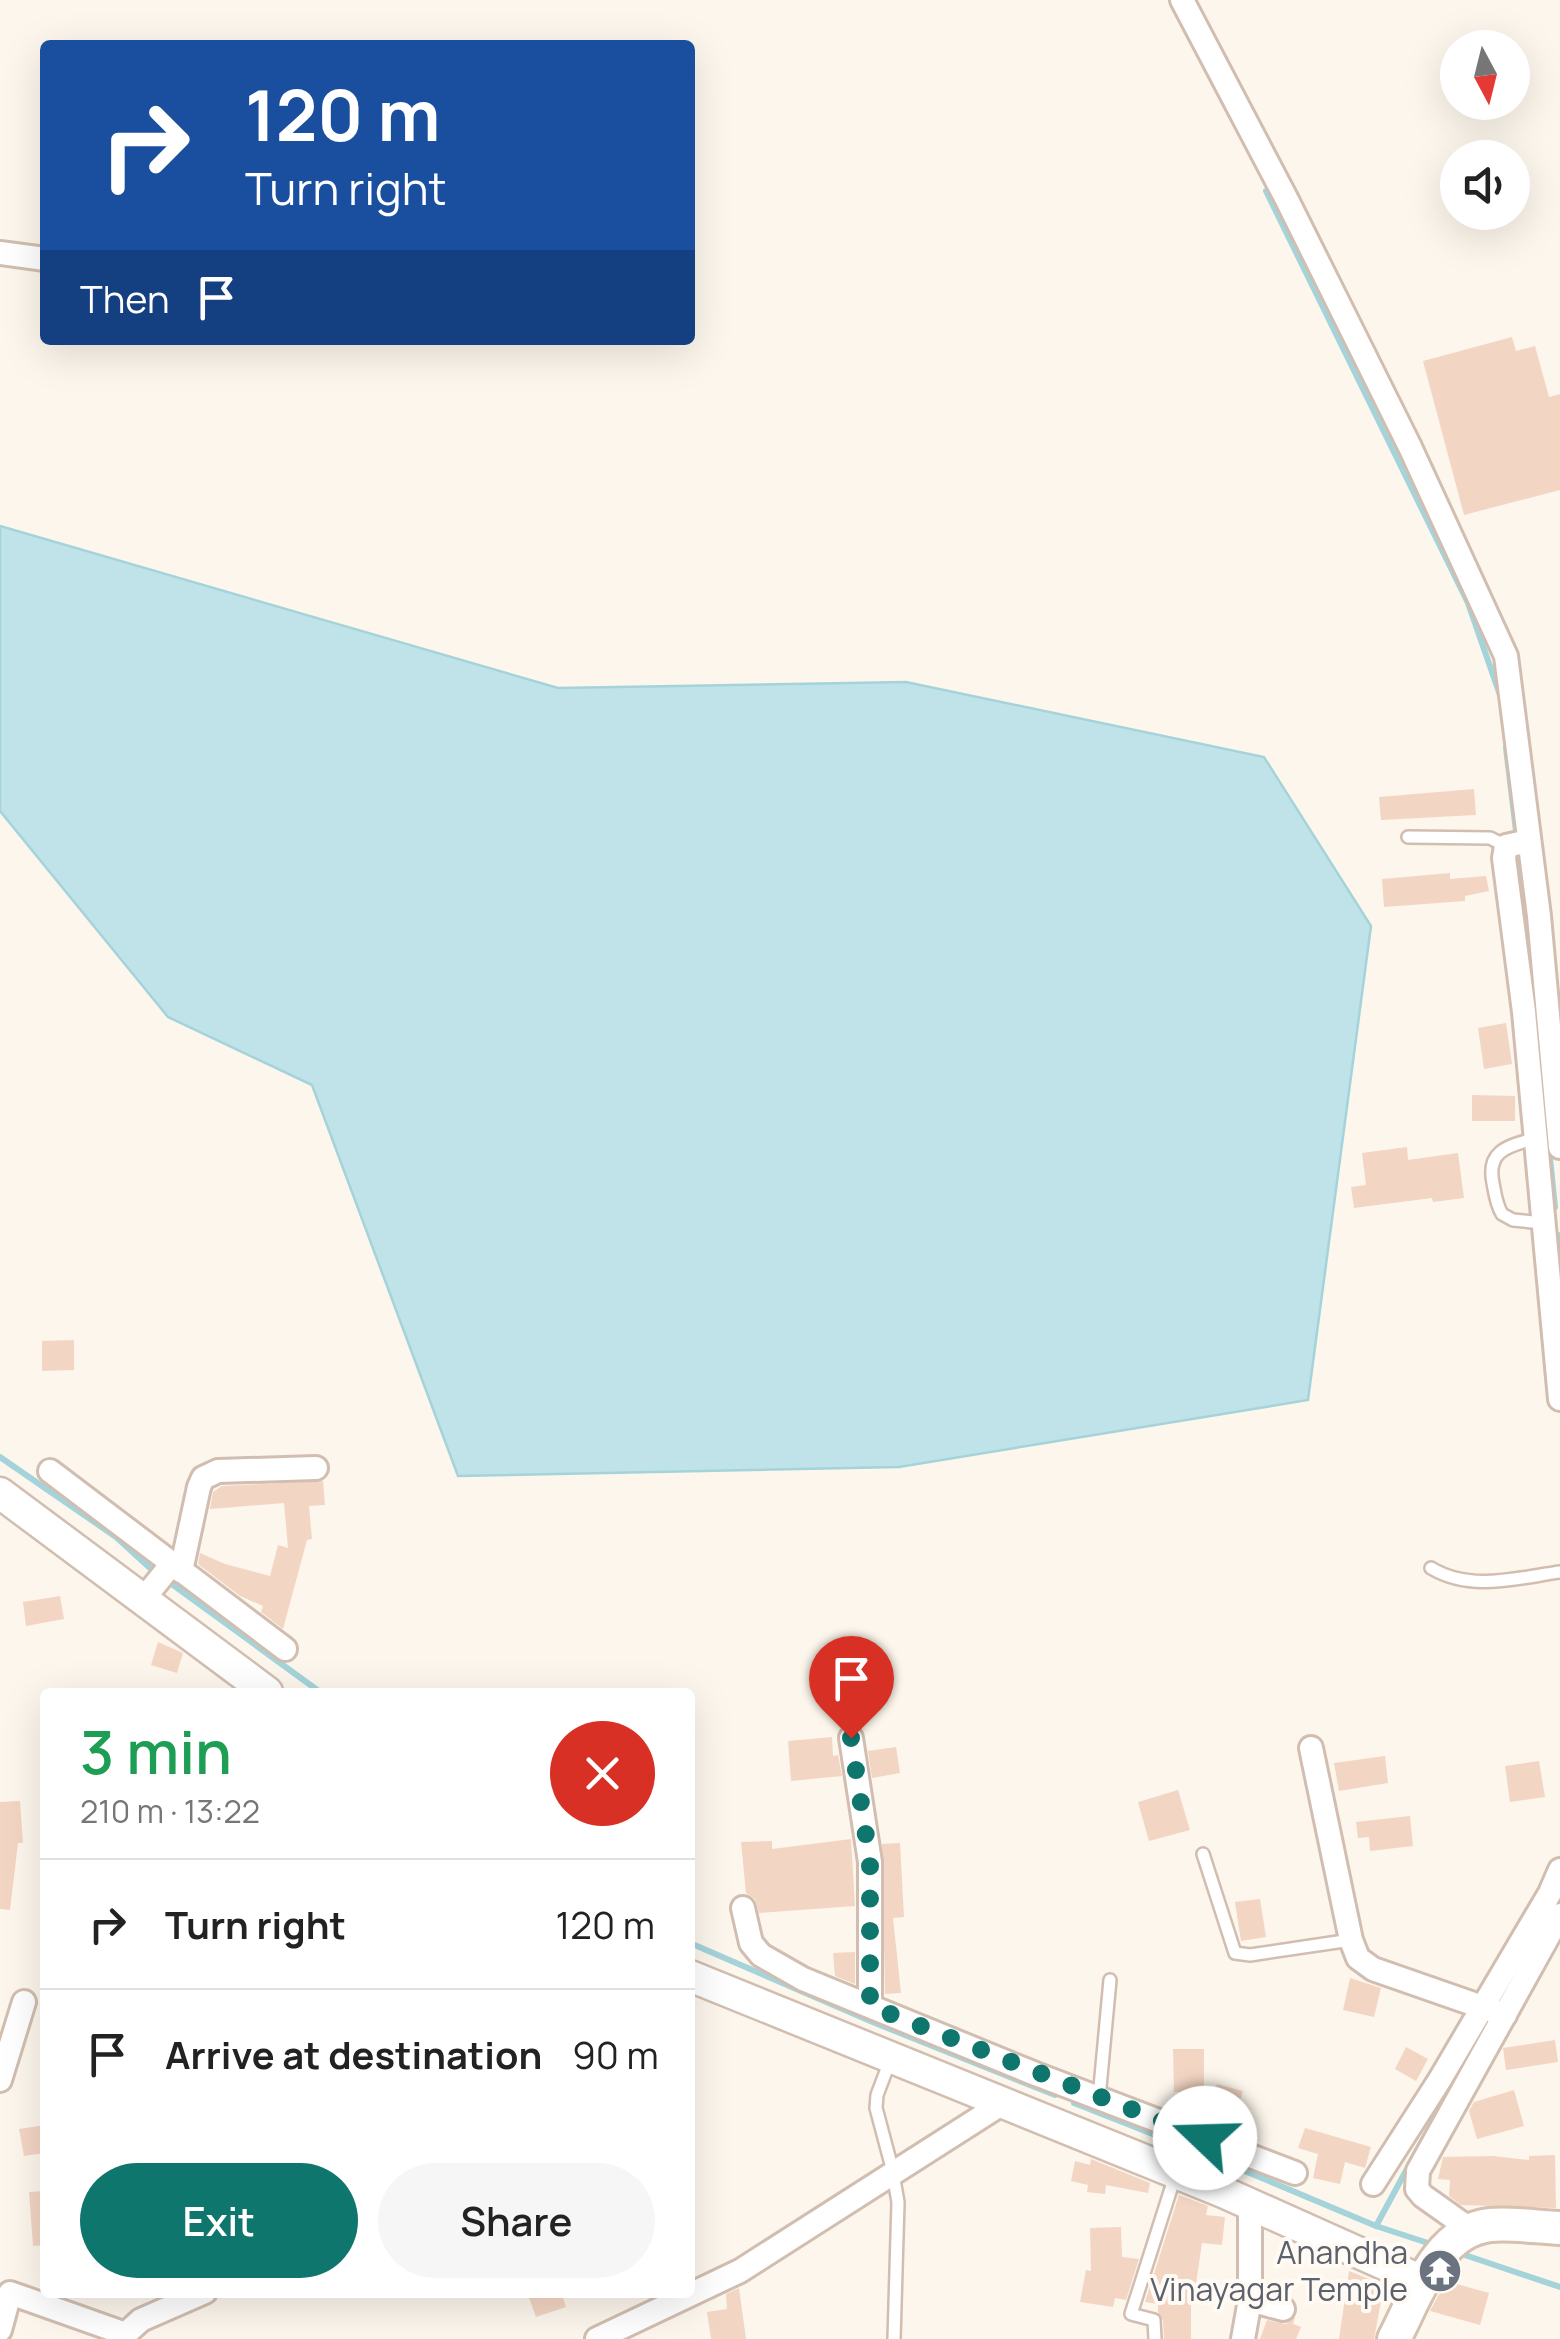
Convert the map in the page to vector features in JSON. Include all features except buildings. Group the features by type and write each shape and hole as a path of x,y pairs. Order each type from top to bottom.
{"main road":[{"path":"1394,2339 1446,2253 1490,2225 1560,2228"}],"street":[{"path":"1182,0 1410,447 1506,656 1518,844 1560,1147"},
{"path":"0,253 40,258"},
{"path":"1518,844 1504,858 1536,1138 1552,1222 1560,1399"},
{"path":"141,1602 176,1568 200,1487 209,1474 218,1470 316,1468"},
{"path":"50,1471 285,1649"},
{"path":"0,1494 261,1688"},
{"path":"851,1738 870,1862 870,2006"},
{"path":"1310,1748 1358,1958 1373,1969 1493,2011"},
{"path":"1446,2253 1416,2180 1418,2171 1560,1870"},
{"path":"743,1908 751,1943 760,1956 804,1979 1068,2087 1295,2172"},
{"path":"1373,2184 1560,1915"},
{"path":"695,1978 1236,2199 1446,2253"},
{"path":"0,2080 24,2002"},
{"path":"1052,2122 1068,2087"},
{"path":"695,2292 740,2271 1003,2103"},
{"path":"1240,2152 1236,2199 1250,2300 1243,2339"},
{"path":"0,2330 5,2292 121,2336 141,2320 191,2298"},
{"path":"597,2339 683,2298"},
{"path":"1250,2300 1283,2308"}],"lane":[{"path":"1408,837 1490,838 1518,844"},
{"path":"1536,1138 1501,1152 1490,1168 1502,1214 1513,1220 1552,1222"},
{"path":"1431,1568 1446,1578 1478,1583 1560,1572"},
{"path":"1203,1854 1235,1953 1250,1955 1351,1940"},
{"path":"1099,2098 1110,1980"},
{"path":"891,2058 877,2094 876,2108 898,2202 894,2339"},
{"path":"1155,2339 1154,2320 1131,2314 1176,2174"}],"water":[{"path":"0,526 558,688 906,682 1264,757 1371,926 1308,1400 899,1467 458,1476 312,1085 168,1017 0,811"}],"waterway":[{"path":"1266,191 1468,603 1500,695"},
{"path":"1506,748 1516,831"},
{"path":"1519,853 1535,1007"},
{"path":"1537,1030 1555,1207"},
{"path":"1558,1235 1560,1251"},
{"path":"0,1457 116,1537 151,1569"},
{"path":"169,1582 315,1688"},
{"path":"695,1945 1055,2095"},
{"path":"1376,2226 1452,2086"},
{"path":"1074,2103 1226,2163"},
{"path":"1245,2171 1376,2226 1434,2245"},
{"path":"1456,2252 1560,2287"}],"place":[{"name":"Anandha Vinayagar Temple","path":"1440,2271"}],"route":[{"path":"851,1738 870,1862 870,2006 1205,2138"}]}
